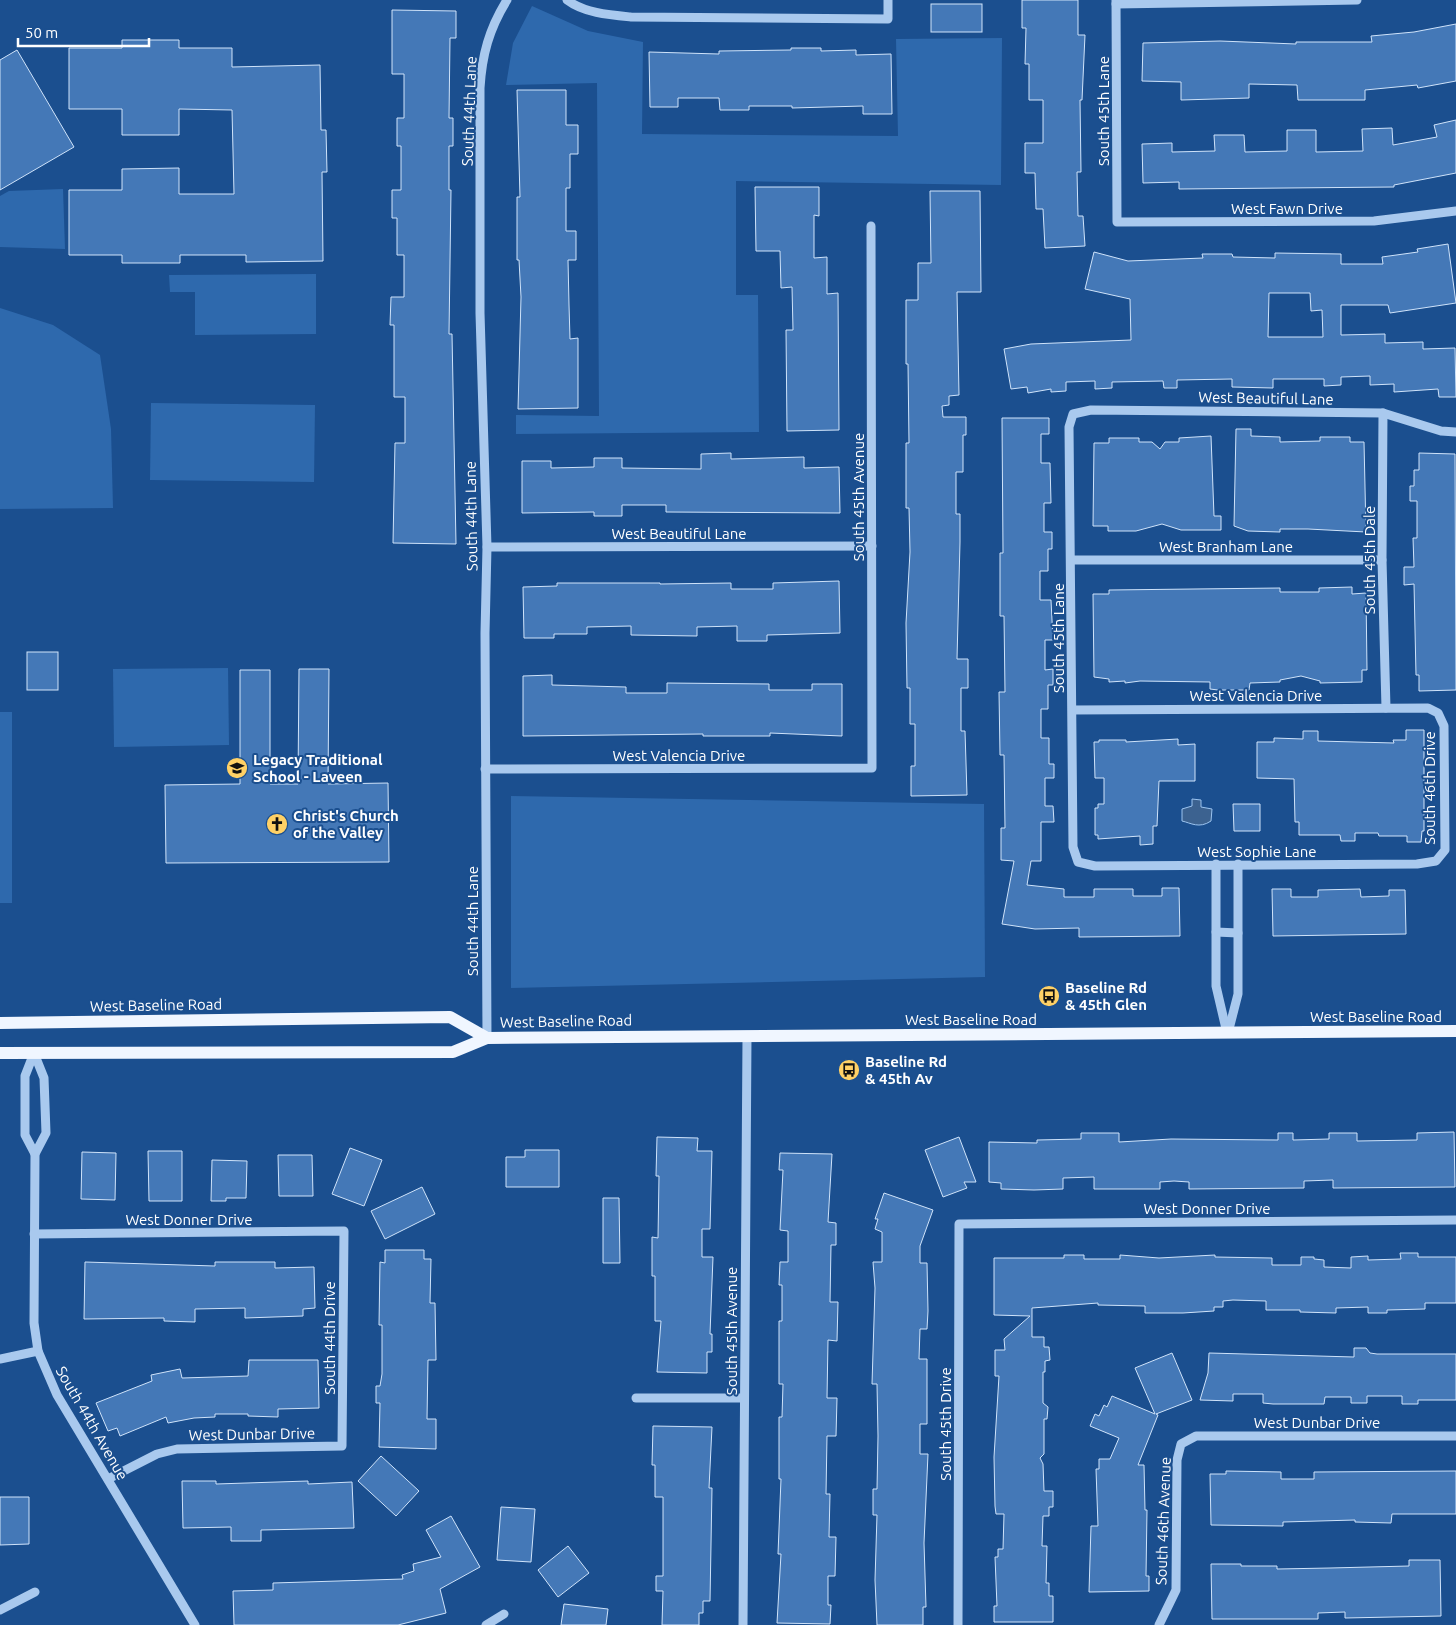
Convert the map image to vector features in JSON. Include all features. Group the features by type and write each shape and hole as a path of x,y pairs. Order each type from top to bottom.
{"main road":[{"name":"West Baseline Road","path":"0,1023 450,1017 486,1038"},
{"name":"West Baseline Road","path":"0,1053 453,1052 486,1038 1456,1031"}],"street":[{"name":"South 44th Lane","path":"486,1038 485,770 487,547 480,313 480,88 482,62 489,32 507,0"},
{"path":"567,0 574,6 603,14 631,17 888,19 888,0"},
{"path":"1116,2 1357,0"},
{"name":"South 45th Lane","path":"1116,2 1117,222"},
{"name":"West Fawn Drive","path":"1117,222 1374,221 1456,210"},
{"name":"South 45th Avenue","path":"871,226 872,768"},
{"name":"West Beautiful Lane","path":"1074,414 1091,410 1383,413 1441,431 1456,432"},
{"name":"South 45th Dale","path":"1383,413 1382,560 1386,708"},
{"name":"South 45th Lane","path":"1074,414 1069,427 1073,847 1078,862"},
{"name":"West Beautiful Lane","path":"487,547 872,546"},
{"name":"West Branham Lane","path":"1071,560 1382,560"},
{"name":"West Valencia Drive","path":"1072,710 1428,708 1438,713"},
{"name":"South 46th Drive","path":"1436,861 1445,850 1444,726 1438,713"},
{"name":"West Valencia Drive","path":"485,770 872,768"},
{"name":"West Sophie Lane","path":"1078,862 1095,866 1417,864 1436,861"},
{"path":"1216,864 1217,993 1228,1033"},
{"path":"1228,1033 1238,994 1238,864"},
{"path":"1216,932 1238,932"},
{"name":"South 45th Avenue","path":"743,1625 747,1037"},
{"name":"South 44th Avenue","path":"34,1053 25,1076 25,1135 35,1154"},
{"name":"South 44th Avenue","path":"34,1053 44,1078 46,1133 35,1154 34,1323 38,1351 57,1395 195,1625"},
{"name":"West Donner Drive","path":"959,1224 1456,1220"},
{"name":"South 45th Drive","path":"958,1625 959,1224"},
{"name":"West Donner Drive","path":"34,1234 344,1231"},
{"name":"South 44th Drive","path":"342,1446 344,1231"},
{"path":"0,1359 38,1351"},
{"path":"636,1398 744,1398"},
{"name":"West Dunbar Drive","path":"1180,1444 1196,1436 1456,1436"},
{"name":"South 46th Avenue","path":"1159,1625 1176,1590 1177,1460 1180,1444"},
{"name":"West Dunbar Drive","path":"108,1479 157,1454 177,1449 342,1446"},
{"path":"0,1610 35,1592"},
{"path":"486,1625 504,1614"}],"shaded area":[{"path":"532,6 588,31 643,42 642,134 898,136 896,39 1002,38 1001,185 736,181 736,295 758,295 759,432 516,434 516,415 599,416 597,83 506,85 513,43"},
{"path":"63,189 65,249 0,247 0,196 9,191"},
{"path":"316,274 316,334 195,335 195,292 170,292 169,275"},
{"path":"0,308 53,325 100,355 111,429 113,508 0,509"},
{"path":"151,403 315,405 314,482 150,480"},
{"path":"228,668 229,745 114,747 113,669"},
{"path":"0,712 12,712 12,903 0,903"},
{"path":"511,796 984,804 985,977 511,988"},
{"path":"1192,799 1201,800 1201,807 1212,809 1211,821 1199,825 1182,821 1182,809 1192,806"}],"building":[{"path":"1022,0 1078,0 1078,35 1085,35 1082,100 1080,100 1081,172 1077,172 1078,216 1083,216 1085,246 1045,248 1043,209 1036,209 1035,173 1025,173 1025,143 1043,143 1043,100 1029,100 1029,64 1025,64 1026,28 1022,28"},
{"path":"931,4 982,4 982,32 931,32"},
{"path":"392,10 456,11 456,38 450,38 449,118 453,118 453,146 449,146 449,190 451,190 449,334 452,334 456,544 393,543 395,443 405,443 405,397 394,397 394,325 390,325 391,297 404,297 404,255 397,255 397,218 392,218 392,190 401,190 401,146 397,146 397,118 404,118 404,74 392,74"},
{"path":"1456,24 1456,81 1418,88 1417,85 1365,90 1365,100 1298,100 1297,85 1249,84 1249,98 1181,100 1181,82 1142,81 1143,43 1220,41 1296,44 1296,42 1372,42 1371,36 1414,32"},
{"path":"122,40 179,40 179,48 232,48 232,67 320,65 321,130 326,130 327,172 322,172 323,261 246,262 246,255 180,255 180,263 122,263 122,255 69,255 69,190 122,190 122,169 179,168 179,194 234,194 232,110 179,109 179,135 122,135 122,109 69,109 69,48 122,48"},
{"path":"791,48 821,48 821,51 856,50 856,55 891,54 892,114 863,114 863,106 792,108 792,106 749,106 749,110 720,110 719,98 678,98 678,107 650,107 649,52 719,54 719,51 791,50"},
{"path":"17,50 74,147 0,190 0,60"},
{"path":"517,90 566,90 566,125 578,125 578,154 570,154 570,188 566,188 566,231 576,231 576,260 568,260 570,339 578,338 578,408 518,409 521,297 519,260 517,260 517,197 520,197"},
{"path":"1456,120 1456,173 1394,185 1394,187 1179,189 1179,182 1143,183 1142,144 1172,143 1172,152 1215,151 1214,135 1244,135 1245,152 1287,151 1287,130 1316,130 1316,152 1363,151 1362,129 1392,128 1393,145 1437,137 1434,125"},
{"path":"755,187 819,187 819,216 814,215 814,258 827,257 827,294 838,293 839,430 787,431 786,330 793,330 792,287 781,288 780,251 756,251"},
{"path":"930,191 980,191 981,292 957,292 959,395 949,396 949,405 942,406 943,417 966,417 966,435 963,435 963,472 956,472 956,514 960,514 957,659 968,659 968,688 961,688 961,731 965,731 967,795 911,796 911,766 915,766 915,724 910,724 910,688 907,688 906,623 910,552 909,508 906,508 906,443 909,443 906,300 918,300 918,263 931,263"},
{"path":"1448,244 1456,303 1390,313 1388,305 1341,305 1341,335 1385,334 1385,343 1423,342 1423,349 1455,348 1456,397 1439,397 1438,389 1394,392 1394,384 1370,385 1370,376 1341,377 1341,385 1324,386 1324,379 1273,379 1273,388 1232,387 1232,379 1177,380 1177,388 1164,388 1163,381 1112,382 1112,388 1095,389 1095,381 1066,382 1066,391 1051,392 1051,389 1028,393 1027,387 1011,389 1004,349 1031,344 1131,340 1130,299 1085,289 1094,252 1128,261 1203,258 1202,254 1232,254 1233,257 1275,258 1275,253 1341,254 1341,264 1383,264 1382,257 1418,252 1417,249","holes":["1269,293 1310,293 1311,311 1322,310 1323,337 1268,337"]},
{"path":"1002,418 1049,418 1049,434 1041,434 1041,463 1050,463 1051,503 1044,503 1044,532 1052,532 1052,549 1048,549 1048,571 1040,571 1040,600 1051,600 1053,640 1045,640 1045,670 1053,669 1053,685 1048,685 1048,709 1041,709 1041,738 1049,738 1049,764 1054,764 1054,778 1045,778 1045,806 1053,806 1054,822 1041,822 1041,861 1031,861 1027,885 1064,889 1064,897 1094,897 1094,889 1133,889 1133,896 1162,896 1162,888 1179,888 1180,936 1079,937 1079,928 1035,929 1002,924 1014,861 1001,860 1001,828 1005,828 1004,755 1000,755 999,692 1005,692 1004,616 1000,616 1000,553 1003,553"},
{"path":"1236,429 1251,429 1251,436 1280,437 1280,442 1320,441 1320,437 1350,437 1350,442 1364,442 1366,532 1308,529 1280,529 1280,532 1248,531 1234,526"},
{"path":"1211,436 1214,516 1221,516 1221,530 1181,530 1162,524 1136,531 1108,531 1108,526 1093,526 1094,443 1109,443 1109,438 1139,438 1139,442 1152,442 1160,449 1165,442 1179,442 1179,438"},
{"path":"731,453 731,459 804,457 804,468 839,467 840,513 666,512 666,505 622,505 622,516 594,516 594,512 522,513 522,461 551,461 551,468 594,467 594,458 622,458 622,468 701,469 701,454"},
{"path":"1419,453 1455,454 1456,690 1419,691 1419,675 1416,675 1414,584 1404,585 1404,567 1414,567 1413,538 1417,538 1417,501 1410,501 1410,486 1414,486 1414,470 1419,470"},
{"path":"839,581 840,633 767,635 767,641 737,641 737,626 697,627 697,636 631,635 631,626 587,627 587,634 554,634 554,638 524,638 523,587 557,586 557,583 731,583 731,589 773,589 773,583"},
{"path":"1352,587 1352,594 1366,593 1367,670 1362,670 1362,682 1320,683 1320,681 1301,676 1280,680 1280,682 1250,683 1249,690 1218,690 1210,689 1210,682 1140,681 1125,683 1125,681 1109,682 1109,679 1094,677 1093,594 1109,594 1109,590 1280,588 1280,592 1319,592 1319,588"},
{"path":"27,652 58,652 58,690 27,690"},
{"name":"Christ's Church of the Valley","path":"299,669 329,669 328,784 388,783 389,862 166,863 165,785 240,784 240,670 270,670 270,784 298,784"},
{"path":"552,675 552,685 626,687 626,693 667,693 667,683 769,684 769,690 812,690 812,684 842,684 842,736 770,733 770,736 703,736 703,734 523,736 523,676"},
{"path":"1406,730 1424,730 1424,831 1422,831 1421,842 1407,842 1407,836 1379,836 1378,833 1355,833 1355,841 1341,841 1340,835 1299,835 1299,822 1295,822 1294,779 1257,778 1257,742 1274,742 1274,738 1303,739 1303,731 1318,731 1318,741 1394,743 1393,740 1406,740"},
{"path":"1178,739 1178,745 1195,744 1195,781 1159,781 1157,826 1153,826 1153,844 1140,845 1140,836 1098,839 1098,835 1095,835 1095,808 1098,808 1098,804 1104,804 1104,778 1095,778 1094,742 1099,742 1099,740 1126,740 1126,742"},
{"path":"1233,804 1260,804 1260,831 1234,831"},
{"path":"1272,889 1291,889 1291,897 1318,897 1318,890 1360,889 1361,897 1389,896 1389,890 1405,890 1406,934 1273,936"},
{"path":"1454,1132 1455,1187 1333,1188 1333,1180 1304,1181 1304,1188 1189,1189 1189,1182 1174,1181 1160,1182 1160,1189 1094,1189 1094,1177 1063,1178 1063,1189 1034,1190 1001,1189 1001,1183 989,1182 989,1142 1037,1143 1037,1140 1081,1139 1081,1133 1119,1133 1119,1142 1171,1139 1278,1140 1278,1133 1293,1133 1293,1140 1329,1139 1329,1133 1357,1133 1357,1141 1417,1140 1417,1133"},
{"path":"657,1137 698,1138 697,1151 712,1151 710,1229 702,1229 702,1257 713,1257 710,1334 712,1334 712,1352 707,1352 707,1373 657,1372 661,1321 655,1321 655,1276 652,1276 652,1237 658,1238 659,1176 656,1176"},
{"path":"959,1137 976,1182 964,1182 967,1188 943,1197 925,1150"},
{"path":"350,1148 382,1160 364,1206 332,1194"},
{"path":"525,1150 559,1150 559,1187 506,1187 506,1157 525,1157"},
{"path":"148,1151 182,1151 182,1201 149,1201"},
{"path":"82,1152 116,1153 115,1200 81,1199"},
{"path":"780,1153 832,1154 828,1222 836,1223 836,1245 831,1245 830,1302 838,1302 837,1341 828,1340 827,1398 837,1398 836,1436 827,1436 826,1494 830,1494 829,1537 836,1537 835,1576 828,1576 828,1605 831,1605 830,1624 777,1623 781,1554 778,1554 781,1479 779,1479 779,1417 782,1417 783,1384 779,1384 779,1321 782,1321 782,1285 779,1285 780,1262 788,1262 788,1231 780,1230 783,1170 779,1170"},
{"path":"278,1155 312,1155 313,1196 279,1196"},
{"path":"212,1160 247,1161 246,1198 226,1198 226,1201 211,1201"},
{"path":"422,1187 435,1214 385,1239 371,1211"},
{"path":"884,1193 933,1210 920,1246 920,1263 927,1263 928,1311 927,1329 920,1329 919,1359 927,1359 927,1424 920,1424 920,1454 928,1454 924,1543 926,1607 923,1607 923,1625 877,1625 875,1580 877,1515 873,1515 873,1489 877,1489 878,1436 877,1384 872,1384 875,1288 873,1262 882,1262 882,1232 875,1229 878,1219 875,1219"},
{"path":"603,1198 619,1198 620,1263 603,1263"},
{"path":"385,1250 424,1250 424,1259 431,1259 430,1303 435,1303 436,1360 428,1360 427,1419 436,1419 436,1449 379,1447 380,1403 376,1403 376,1386 380,1386 382,1374 382,1325 379,1325 380,1262 385,1263"},
{"path":"1400,1253 1418,1253 1418,1257 1456,1257 1456,1303 1425,1303 1425,1309 1387,1310 1387,1313 1368,1313 1368,1307 1336,1308 1336,1313 1266,1310 1266,1301 1233,1300 1223,1301 1223,1307 1214,1307 1214,1311 1183,1313 1145,1313 1145,1306 1098,1305 1098,1303 1032,1308 1032,1337 1044,1337 1044,1347 1049,1347 1050,1360 1045,1361 1045,1372 1043,1372 1043,1403 1048,1407 1047,1419 1044,1419 1044,1454 1040,1458 1043,1464 1044,1491 1053,1491 1053,1507 1049,1507 1049,1516 1043,1516 1042,1546 1047,1546 1046,1583 1049,1583 1049,1596 1053,1596 1053,1622 994,1622 994,1606 997,1606 995,1557 998,1557 998,1549 1003,1549 1004,1514 996,1514 995,1506 994,1457 999,1376 995,1376 995,1350 1005,1350 1004,1339 1030,1316 994,1315 994,1258 1064,1258 1064,1255 1084,1255 1084,1259 1120,1259 1120,1255 1159,1258 1215,1255 1215,1257 1272,1258 1272,1265 1301,1265 1301,1257 1314,1257 1314,1259 1324,1260 1324,1267 1351,1268 1351,1257 1368,1256 1368,1260 1401,1259"},
{"path":"85,1262 215,1266 215,1262 275,1262 275,1268 314,1267 315,1308 303,1309 303,1316 245,1318 245,1308 195,1309 195,1322 164,1321 164,1318 84,1319"},
{"path":"1354,1348 1366,1348 1370,1353 1377,1354 1456,1354 1456,1400 1418,1400 1418,1404 1402,1404 1402,1396 1367,1396 1367,1403 1351,1403 1351,1397 1325,1397 1324,1404 1273,1404 1263,1403 1263,1394 1233,1394 1233,1401 1200,1400 1208,1373 1209,1353 1354,1357"},
{"path":"1172,1353 1192,1400 1156,1414 1158,1415 1138,1465 1144,1465 1145,1510 1147,1510 1146,1576 1149,1576 1149,1591 1089,1592 1091,1526 1098,1526 1096,1469 1099,1469 1099,1459 1110,1459 1119,1438 1090,1426 1095,1414 1099,1416 1104,1405 1107,1407 1112,1396 1155,1414 1135,1368"},
{"path":"249,1360 318,1360 319,1408 278,1409 278,1417 248,1416 248,1414 215,1414 215,1417 194,1418 168,1423 166,1417 120,1436 117,1428 108,1431 96,1403 152,1381 151,1375 180,1369 182,1378 248,1376"},
{"path":"653,1426 712,1427 709,1488 712,1488 710,1601 703,1601 703,1613 699,1613 699,1625 662,1625 663,1591 656,1591 656,1576 663,1576 663,1497 655,1497 655,1465 652,1465"},
{"path":"381,1456 419,1491 396,1516 358,1481"},
{"path":"1226,1471 1281,1472 1281,1479 1314,1479 1314,1472 1456,1471 1456,1514 1392,1514 1391,1523 1355,1522 1355,1520 1283,1522 1283,1526 1211,1525 1210,1474 1226,1474"},
{"path":"182,1481 216,1481 216,1484 308,1481 308,1484 352,1482 354,1528 261,1530 261,1541 231,1541 231,1527 183,1528"},
{"path":"0,1497 29,1497 29,1544 0,1545"},
{"path":"501,1507 535,1509 531,1562 497,1560"},
{"path":"451,1516 480,1567 440,1589 446,1613 398,1625 234,1625 233,1591 273,1590 273,1583 403,1579 402,1575 414,1571 413,1564 441,1557 426,1530"},
{"path":"568,1546 589,1573 558,1597 538,1570"},
{"path":"1409,1560 1440,1560 1441,1616 1345,1618 1345,1612 1318,1613 1318,1619 1212,1619 1211,1564 1277,1566 1277,1569 1330,1568 1409,1566"},
{"path":"564,1604 608,1609 606,1625 561,1625"}],"place":[{"name":"Legacy Traditional School - Laveen","path":"237,768"},
{"name":"Christ's Church of the Valley","path":"277,824"},
{"name":"Baseline Rd & 45th Glen","path":"1049,996"},
{"name":"Baseline Rd & 45th Av","path":"849,1070"}]}
